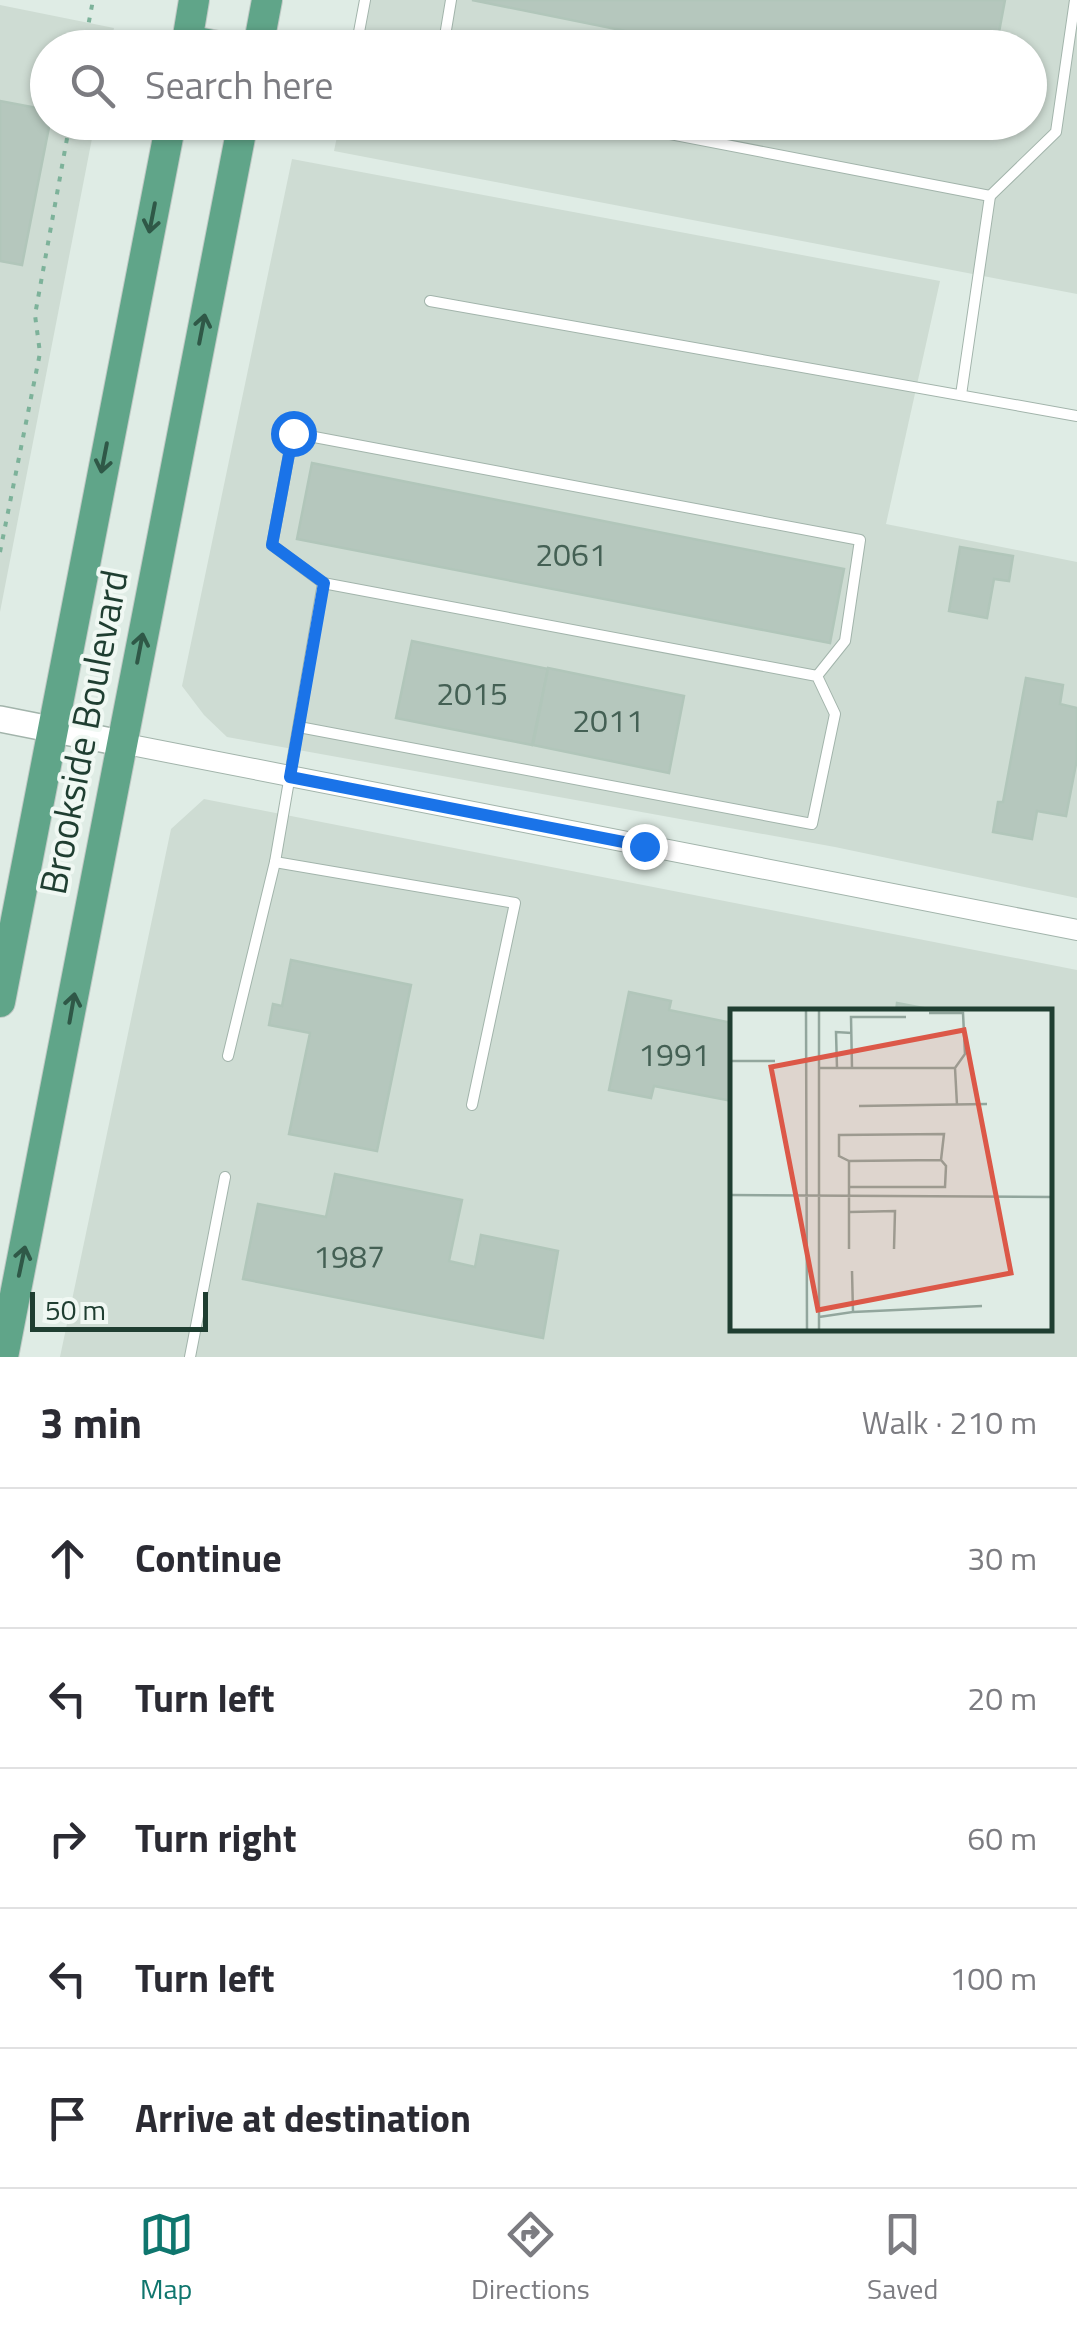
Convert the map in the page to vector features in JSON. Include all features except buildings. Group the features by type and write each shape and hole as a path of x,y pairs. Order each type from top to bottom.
{"main road":[{"path":"189,30 194,0"},
{"path":"261,30 267,0"},
{"name":"Brookside Boulevard","path":"0,1002 167,140"},
{"name":"Brookside Boulevard","path":"2,1357 239,140"}],"street":[{"path":"0,719 1077,930"}],"lane":[{"path":"359,30 365,0"},
{"path":"446,30 452,0"},
{"path":"961,395 990,196 1056,132 1075,0"},
{"path":"701,140 990,196"},
{"path":"430,301 1077,416"},
{"path":"293,433 860,540 844,640 817,676 324,583 272,545 293,433"},
{"path":"228,1056 275,862 324,583"},
{"path":"299,727 812,824 836,714 817,676"},
{"path":"275,862 515,903 472,1104"},
{"path":"190,1357 224,1178"}],"path":[{"path":"87,30 92,0"},
{"path":"0,552 40,353 36,315 67,140"}],"shaded area":[{"path":"363,0 1077,0 1077,294 334,151 336,140 1047,140 1047,30 357,30"},
{"path":"0,5 114,28 30,30 30,140 92,140 0,612"},
{"path":"292,159 940,281 886,524 1077,562 1077,898 835,847 227,737 182,686"},
{"path":"204,799 1077,970 1077,1357 60,1357 171,829"}],"route":[{"path":"293,433 272,545 324,583 290,777 644,846"}]}
